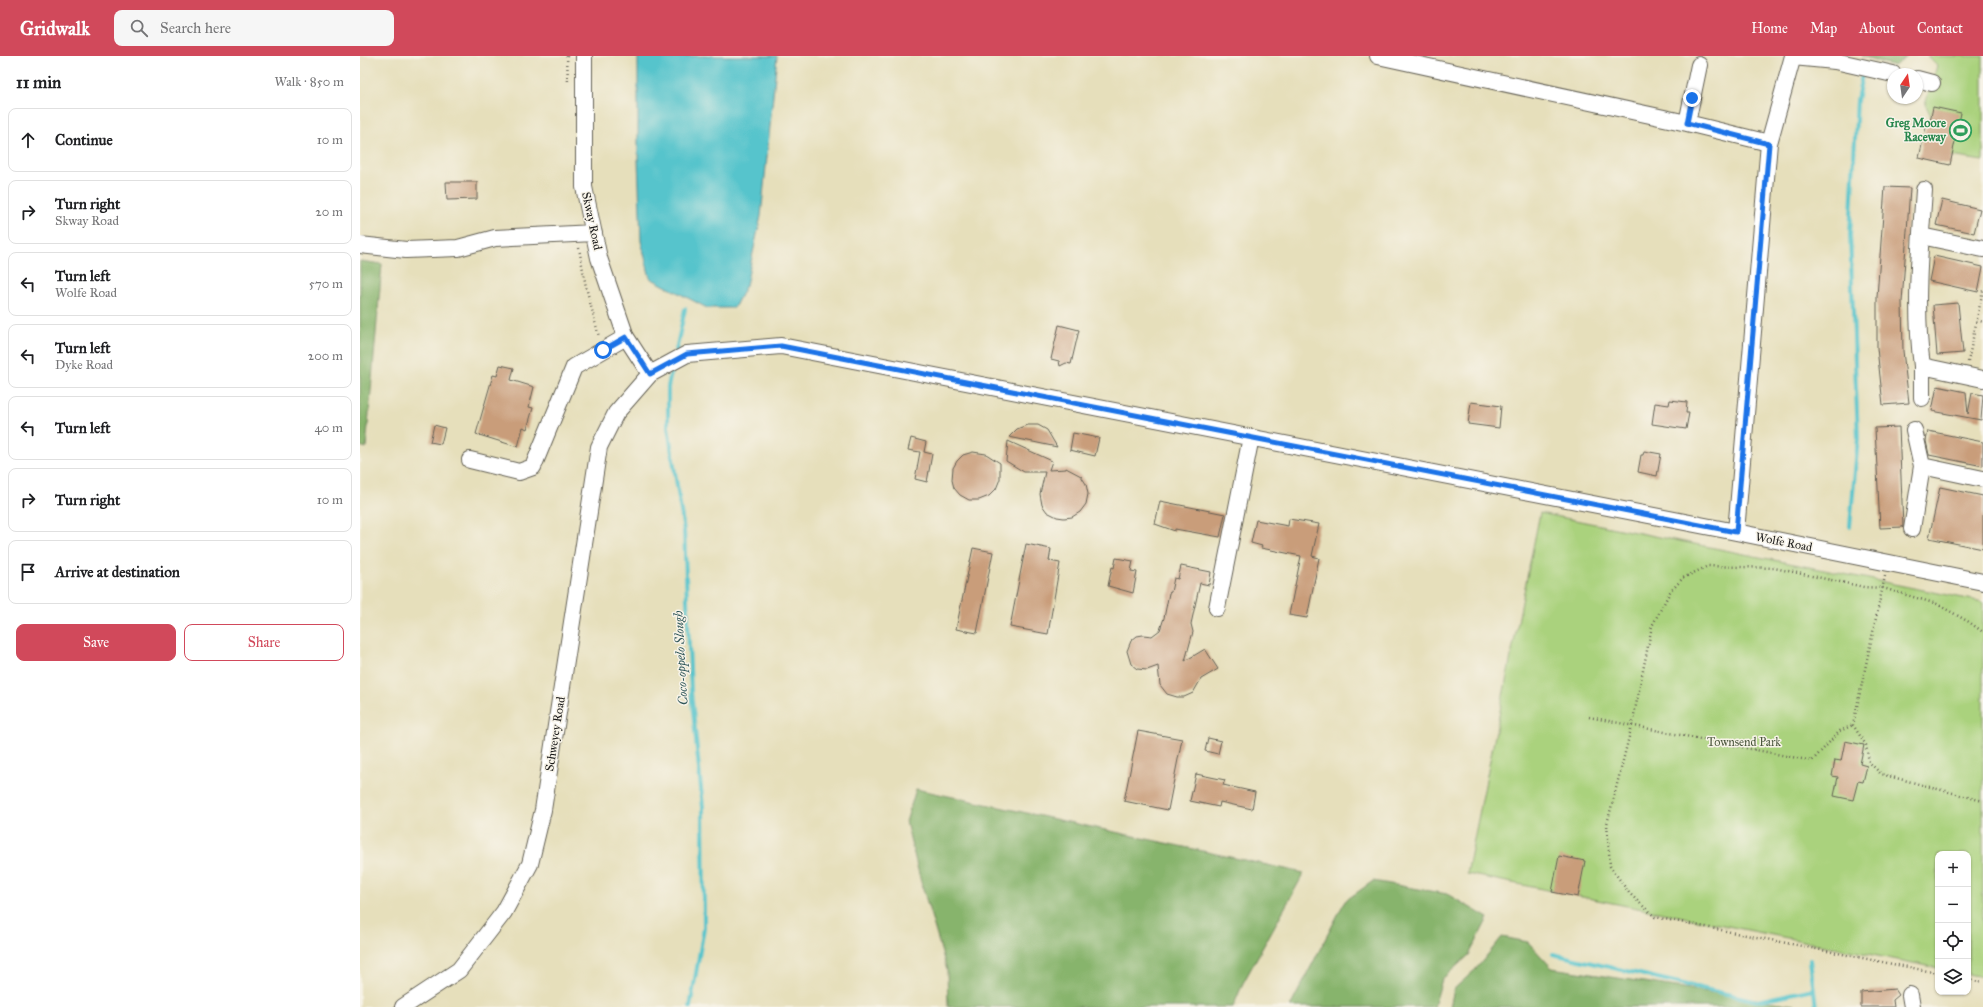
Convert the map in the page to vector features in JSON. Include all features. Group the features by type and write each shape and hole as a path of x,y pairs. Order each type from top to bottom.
{"street":[{"name":"Skway Road","path":"584,56 584,187 599,258 626,337 650,374"},
{"path":"1378,56 1687,123 1769,144"},
{"path":"1736,532 1769,144 1793,56 1835,61 1887,73"},
{"path":"1687,123 1699,65"},
{"path":"1922,398 1918,273 1924,190"},
{"path":"360,245 406,250 458,248 495,238 594,232"},
{"path":"1921,236 1983,250"},
{"path":"470,460 519,472 533,467 574,367 626,337"},
{"name":"Wolfe Road","path":"616,413 650,374 687,354 781,346 1736,532 1983,582"},
{"path":"1922,366 1983,379"},
{"name":"Schweyey Road","path":"403,1007 459,970 504,912 530,864 543,810 599,447 616,413"},
{"path":"1912,529 1922,466 1914,430"},
{"path":"1217,608 1251,437"},
{"path":"1922,466 1983,479"}],"path":[{"path":"1966,375 1983,290"},
{"path":"1977,320 1983,322"},
{"path":"1888,563 1853,725 1866,745 1869,762 1882,774 1983,801"},
{"path":"1935,972 1655,917 1629,893 1610,866 1607,824 1632,725 1652,626 1670,592 1683,578 1708,566 1774,568 1864,587 1883,588 1937,604 1970,622 1983,632"},
{"path":"1589,717 1812,761 1840,731 1853,725"},
{"path":"1971,980 1983,982"}],"green space":[{"path":"1862,56 1907,56 1894,66"},
{"name":"Greg Moore Raceway","path":"1927,56 1983,56 1983,161 1951,156 1925,104 1937,66"},
{"path":"360,261 382,264 366,448 360,446"},
{"name":"Townsend Park","path":"1540,513 1983,602 1983,977 1971,975 1971,851 1935,851 1935,967 1467,874"},
{"path":"916,789 1304,873 1243,983 1233,1007 948,1007 947,970 921,882 906,822"},
{"path":"1373,881 1447,894 1488,918 1469,955 1442,979 1434,1007 1290,1007 1345,901"},
{"path":"1502,937 1528,942 1552,968 1794,1005 1794,1007 1450,1007 1454,989 1476,969"}],"water":[{"path":"638,56 777,56 761,216 746,285 734,308 707,308 650,278 641,241 638,159"}],"building":[{"path":"1933,107 1961,113 1950,165 1919,158 1927,122 1930,122"},
{"path":"446,182 477,182 477,199 447,200"},
{"path":"1885,187 1910,188 1902,302 1903,351 1909,403 1883,405 1877,348 1877,297"},
{"path":"1942,200 1980,209 1974,233 1936,225"},
{"path":"1934,256 1983,267 1978,292 1929,281"},
{"path":"1958,303 1963,353 1937,355 1933,305"},
{"path":"1059,325 1079,330 1071,364 1066,363 1060,366 1059,361 1051,359"},
{"path":"500,365 514,368 511,380 534,387 529,407 533,408 527,429 523,427 518,447 476,434 493,375 497,376"},
{"path":"1937,386 1966,392 1968,414 1972,393 1983,395 1981,420 1932,411"},
{"path":"1670,400 1687,402 1686,413 1689,413 1686,429 1652,424 1655,403 1669,405"},
{"path":"1471,402 1501,406 1499,428 1468,424"},
{"path":"434,425 445,428 441,444 430,442"},
{"path":"1027,425 1038,425 1047,430 1057,447 1009,437 1017,429"},
{"path":"1899,427 1903,527 1880,528 1875,428"},
{"path":"1928,431 1983,442 1983,466 1929,455 1926,441"},
{"path":"1073,433 1099,438 1095,456 1070,450"},
{"path":"911,438 926,442 924,452 932,454 927,482 915,479 920,452 908,450"},
{"path":"1008,441 1052,461 1049,470 1066,468 1081,476 1086,484 1088,494 1086,504 1080,512 1072,517 1064,518 1057,517 1047,512 1042,505 1040,494 1045,472 1024,472 1006,461"},
{"path":"1644,451 1661,454 1657,476 1638,472 1641,455 1643,455"},
{"path":"973,452 986,454 1000,463 1000,479 996,489 989,496 979,500 969,500 960,495 954,488 952,480 953,468 957,461 963,455"},
{"path":"1940,487 1983,496 1983,549 1929,538"},
{"path":"1160,501 1225,514 1220,537 1175,529 1175,531 1155,524"},
{"path":"1289,519 1319,524 1312,556 1319,558 1307,618 1289,615 1301,556 1261,548 1262,546 1251,543 1256,520 1288,526"},
{"path":"1026,544 1051,549 1049,561 1060,563 1048,634 1010,627"},
{"path":"973,548 993,552 977,633 956,629"},
{"path":"1116,558 1133,561 1131,571 1137,572 1133,593 1108,586 1112,567 1114,568"},
{"path":"1181,566 1211,572 1209,585 1200,583 1191,624 1193,632 1185,661 1205,649 1218,669 1201,679 1193,693 1184,697 1177,697 1167,694 1160,685 1158,666 1147,670 1137,669 1131,664 1127,651 1131,641 1137,636 1152,636 1160,630 1169,593 1171,592 1174,578 1178,579"},
{"path":"1138,731 1182,739 1168,810 1124,801"},
{"path":"1208,738 1221,741 1218,754 1205,751"},
{"path":"1845,741 1864,745 1860,764 1867,766 1863,782 1858,781 1853,800 1834,796 1838,777 1832,776 1835,760 1841,761"},
{"path":"1196,774 1225,780 1223,785 1255,792 1252,809 1220,802 1219,807 1190,801"},
{"path":"1559,856 1585,861 1578,897 1552,892"},
{"path":"1895,989 1899,995 1893,1000 1894,1007 1861,1007 1861,992"}],"waterway":[{"path":"1850,526 1858,438 1850,235 1857,100 1863,70"},
{"name":"Coco-oppelo Slough","path":"675,355 685,309"},
{"name":"Coco-oppelo Slough","path":"672,368 668,387 668,427 684,531 691,692 703,807 704,928 690,1007"},
{"path":"1553,954 1757,1001 1814,989"},
{"path":"1810,960 1816,1007"}],"place":[{"name":"Greg Moore Raceway","path":"1961,130"}],"route":[{"path":"603,350 626,337 650,374 687,354 781,346 1736,532 1769,144 1687,123 1692,98"}]}
